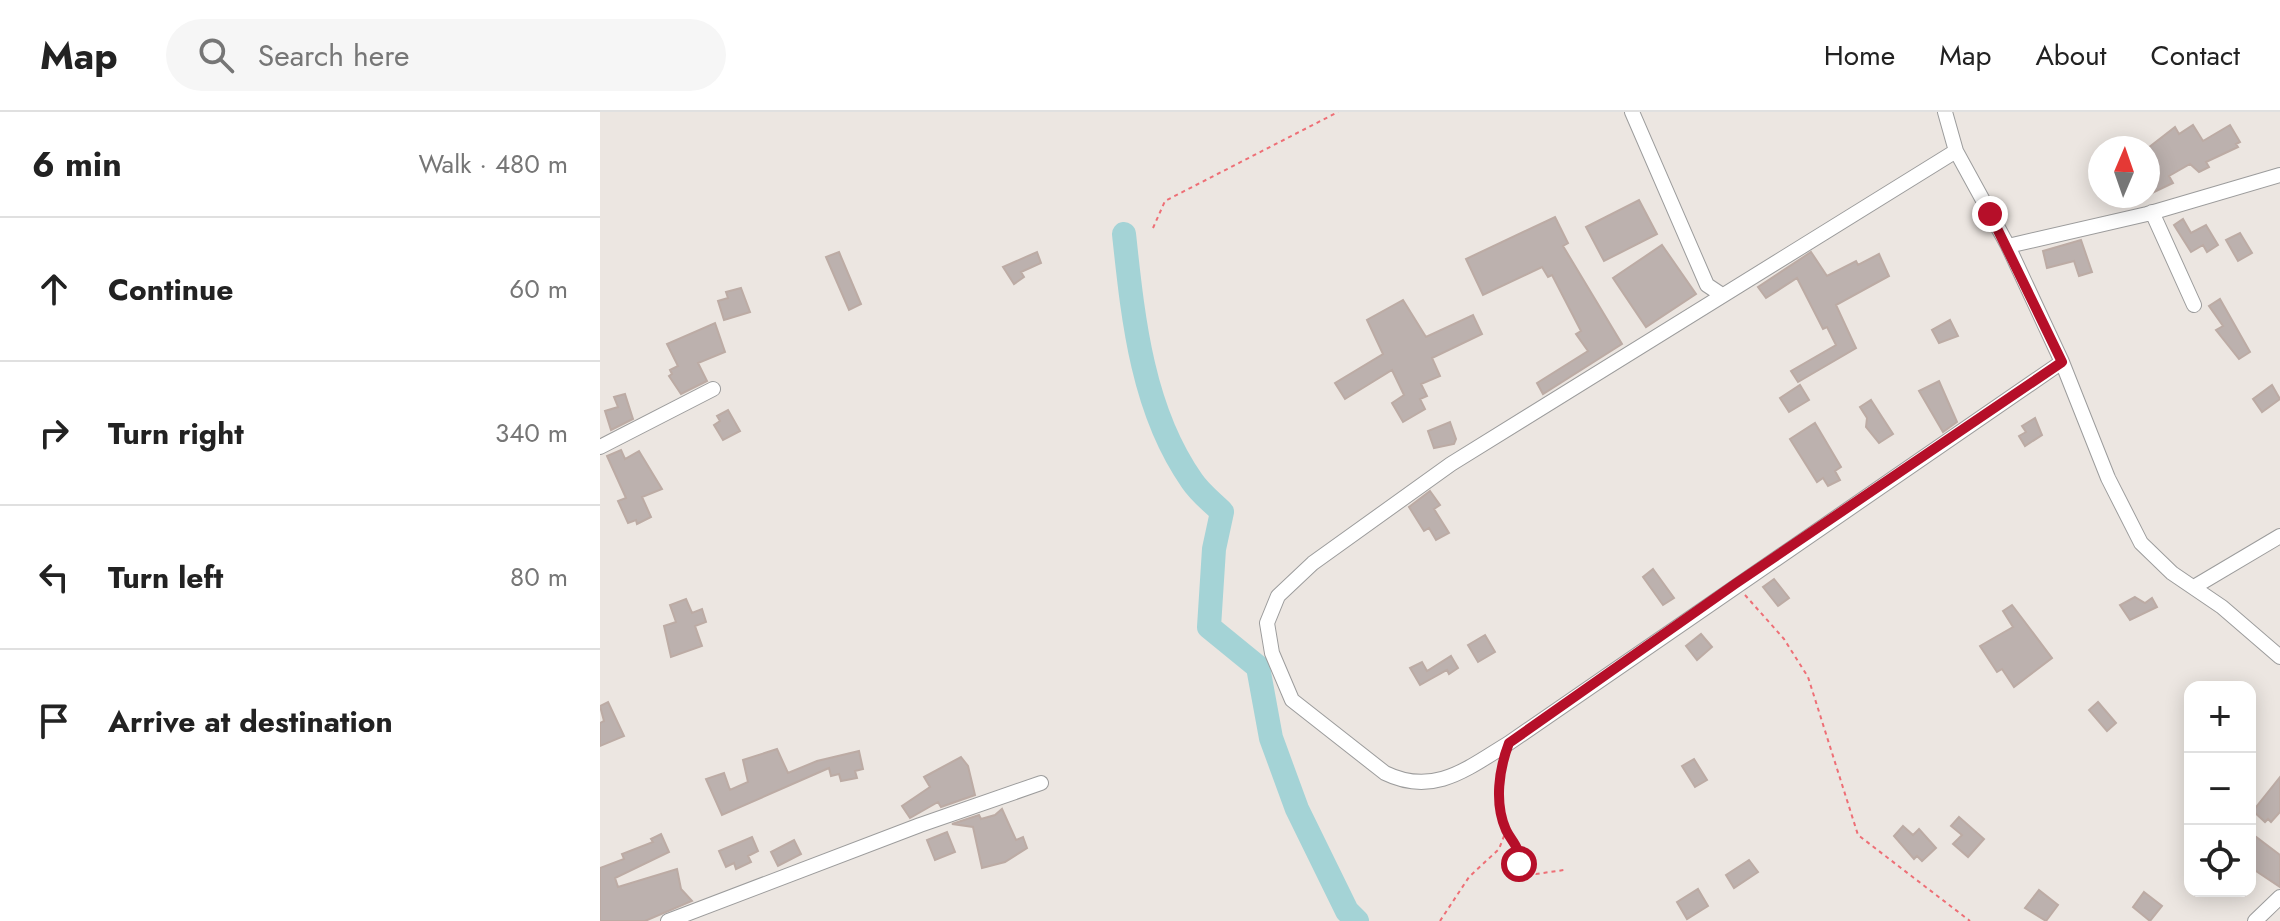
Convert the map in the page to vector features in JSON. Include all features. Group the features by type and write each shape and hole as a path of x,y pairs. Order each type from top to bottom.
{"street":[{"path":"1632,112 1707,285 1722,295"},
{"path":"1945,112 1956,151 2008,246 2062,362 2108,478 2141,543 2172,573 2194,587 2280,657"},
{"path":"1956,151 1451,464 1313,563 1278,596 1267,623 1272,653 1292,700 1385,773 1400,780 1434,783 1509,743 1735,584 2062,362"},
{"path":"2008,246 2152,212 2280,175"},
{"path":"2152,212 2194,305"},
{"path":"600,447 713,389"},
{"path":"2194,587 2280,536"},
{"path":"668,921 920,825 1041,783"},
{"path":"2255,921 2280,897"}],"path":[{"path":"1153,228 1165,201 1338,112"},
{"path":"1735,584 1784,639 1808,677 1858,835 1970,921"},
{"path":"1509,743 1499,768 1501,807 1506,831 1520,848 1519,864 1536,874 1564,870"},
{"path":"1440,921 1469,877 1499,849 1506,831"}],"building":[{"path":"2193,125 2203,141 2230,125 2240,142 2236,144 2238,147 2206,162 2209,167 2199,172 2190,164 2169,176 2173,183 2160,189 2160,139 2175,127 2179,134"},
{"path":"1639,200 1657,234 1604,261 1586,227"},
{"path":"1555,217 1568,243 1563,246 1622,344 1543,394 1537,383 1588,351 1576,334 1581,331 1552,275 1548,277 1542,267 1483,295 1466,259"},
{"path":"2183,219 2191,233 2206,225 2218,245 2207,252 2203,245 2191,252 2174,225"},
{"path":"2240,233 2252,253 2238,261 2226,240"},
{"path":"2081,240 2092,272 2079,276 2074,261 2047,268 2043,251"},
{"path":"1662,245 1696,294 1646,327 1613,278"},
{"path":"839,252 861,304 849,310 826,257"},
{"path":"1037,252 1041,263 1021,272 1024,277 1014,284 1003,267"},
{"path":"1811,252 1827,276 1856,261 1858,265 1879,254 1889,276 1836,305 1856,348 1798,382 1791,371 1836,345 1827,327 1823,329 1797,278 1766,298 1758,287"},
{"path":"741,288 750,312 724,320 718,301 728,298 726,292"},
{"path":"2220,299 2250,352 2239,359 2216,330 2223,326 2209,306"},
{"path":"1403,300 1426,337 1473,315 1482,334 1432,358 1440,376 1421,384 1427,396 1420,399 1425,409 1403,422 1392,403 1404,395 1392,370 1345,399 1335,383 1383,354 1367,320"},
{"path":"1950,320 1958,336 1939,343 1932,330"},
{"path":"715,323 725,352 698,363 707,381 681,394 669,376 672,374 670,370 678,366 667,344"},
{"path":"1939,381 1957,422 1943,432 1919,391"},
{"path":"1800,385 1809,400 1789,412 1780,398"},
{"path":"2272,385 2280,399 2262,412 2253,399"},
{"path":"625,394 633,419 611,430 605,411 618,407 614,397"},
{"path":"1871,400 1893,434 1879,443 1866,427 1867,418 1860,407"},
{"path":"728,410 740,431 723,440 714,425 720,421 717,416"},
{"path":"2035,418 2042,435 2025,446 2019,436 2026,432 2022,426"},
{"path":"1450,422 1456,439 1454,444 1434,448 1428,431"},
{"path":"1815,423 1841,467 1835,471 1840,480 1828,486 1823,478 1817,482 1790,439"},
{"path":"621,450 625,459 639,451 662,489 642,497 651,517 637,524 636,520 628,523 618,501 626,498 607,456"},
{"path":"1430,491 1440,505 1434,509 1449,533 1436,540 1429,528 1424,531 1409,507"},
{"path":"1653,569 1674,598 1663,605 1643,577"},
{"path":"1774,579 1789,598 1778,606 1763,587"},
{"path":"2135,597 2145,603 2152,598 2157,607 2130,620 2120,605"},
{"path":"686,599 692,613 702,609 706,622 695,626 702,646 671,657 664,626 676,622 670,605"},
{"path":"2012,605 2052,658 2014,687 2002,669 1997,672 1980,646 2013,627 2003,611"},
{"path":"1701,634 1712,647 1697,660 1686,646"},
{"path":"1485,635 1495,652 1478,662 1468,645"},
{"path":"1451,656 1458,668 1449,674 1447,670 1420,685 1410,668 1422,662 1427,671"},
{"path":"608,702 624,736 600,746 600,723 604,721 600,706"},
{"path":"2098,702 2116,723 2107,731 2089,710"},
{"path":"777,749 788,773 817,761 859,751 863,769 855,771 857,778 841,781 839,774 831,776 829,768 722,815 706,779 724,773 730,790 748,782 743,760"},
{"path":"961,757 968,766 975,795 941,807 938,802 910,818 902,806 930,787 924,777"},
{"path":"1694,759 1707,780 1695,787 1682,766"},
{"path":"2280,777 2280,812 2271,822 2268,819 2265,822 2256,814 2256,807"},
{"path":"1002,809 1016,840 1023,837 1027,848 1005,862 982,868 973,827 952,824 979,815 981,819 995,815"},
{"path":"1959,817 1984,839 1968,857 1953,844 1962,835 1951,826"},
{"path":"1903,826 1913,835 1919,829 1936,848 1922,861 1917,856 1914,859 1894,836"},
{"path":"947,832 955,852 935,860 927,840"},
{"path":"661,834 669,852 615,878 618,887 677,869 681,889 692,901 645,921 600,921 600,868 624,859 622,854 653,842 651,839"},
{"path":"752,837 758,851 748,856 751,862 736,869 734,863 726,867 719,851"},
{"path":"2256,837 2280,855 2280,887 2256,871"},
{"path":"794,840 801,854 778,866 771,852"},
{"path":"1749,860 1758,872 1734,888 1726,875"},
{"path":"1698,889 1708,906 1687,919 1677,902"},
{"path":"2039,890 2058,905 2046,921 2025,908"},
{"path":"2144,892 2162,906 2150,921 2133,907"}],"waterway":[{"path":"1124,234 1136,330 1151,394 1175,453 1192,481 1222,512 1214,549 1209,627 1258,667 1271,738 1297,809 1347,911 1357,921"}],"route":[{"path":"1519,864 1520,848 1506,831 1501,807 1499,768 1509,743 1735,584 2062,362 1990,214"}]}
